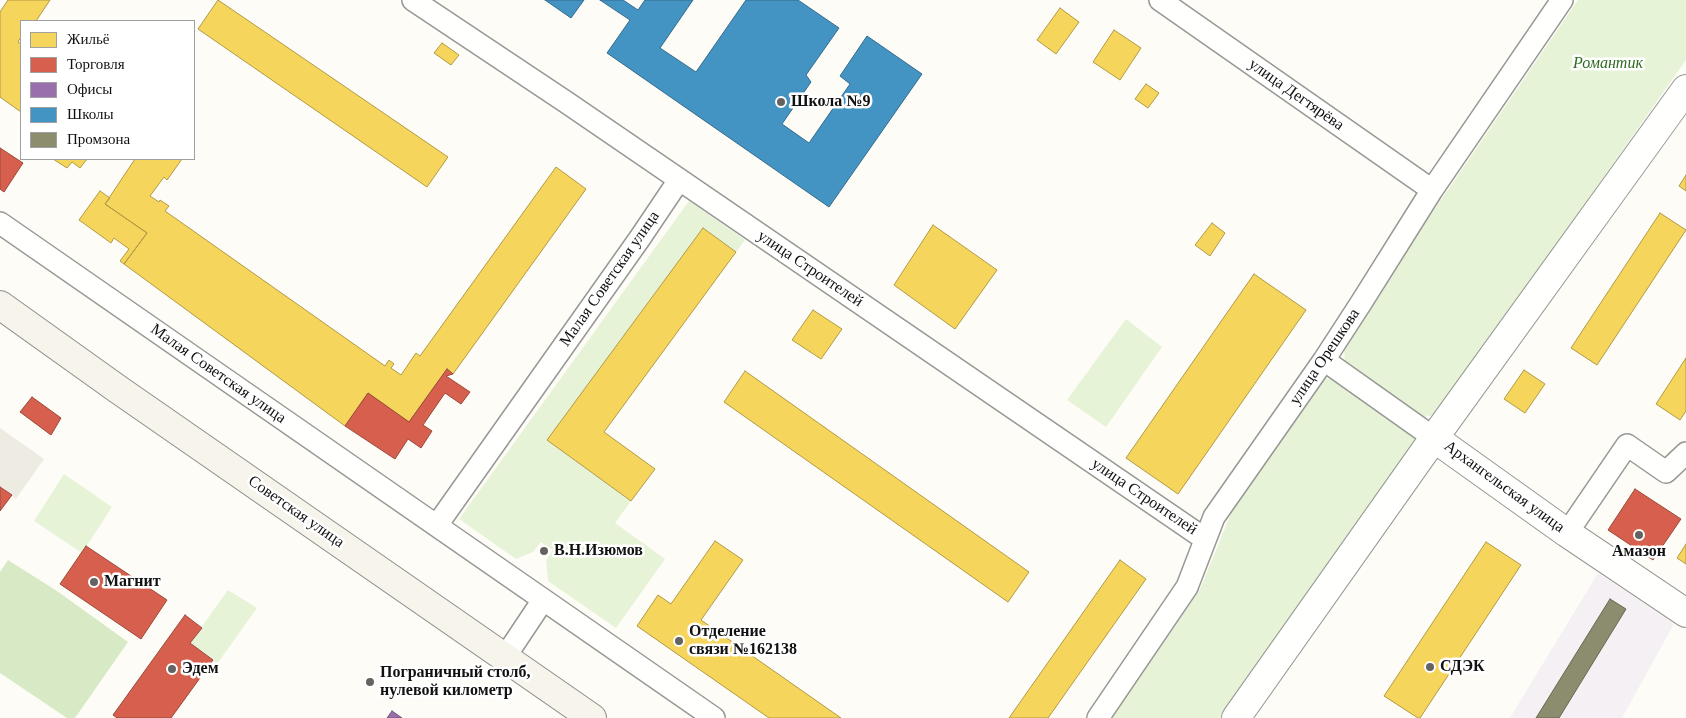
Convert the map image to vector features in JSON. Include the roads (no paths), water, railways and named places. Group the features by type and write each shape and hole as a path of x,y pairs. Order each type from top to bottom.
{"main road":[{"name":"Советская улица","path":"0,305 119,390 592,718"}],"street":[{"name":"улица Строителей","path":"413,0 566,102 1205,539"},
{"name":"улица Дегтярёва","path":"1160,0 1432,190"},
{"name":"улица Орешкова","path":"1098,718 1187,587 1214,517 1324,360 1362,303 1432,190 1562,0"},
{"path":"1236,718 1434,438 1686,89"},
{"name":"Малая Советская улица","path":"437,525 679,180"},
{"name":"Малая Советская улица","path":"0,223 714,718"},
{"name":"Архангельская улица","path":"1324,360 1567,532 1686,613"},
{"path":"1567,532 1627,445 1666,472 1686,453"},
{"path":"504,657 543,600"}],"place":[{"name":"Школа №9","path":"781,102"},
{"name":"Амазон","path":"1639,535"},
{"name":"В.Н.Изюмов","path":"544,551"},
{"name":"Магнит","path":"94,582"},
{"name":"Отделение связи №162138","path":"679,641"},
{"name":"СДЭК","path":"1430,667"},
{"name":"Эдем","path":"172,669"},
{"name":"Пограничный столб, нулевой километр","path":"370,682"}],"park label":[{"name":"Романтик","path":"1608,64"}]}
